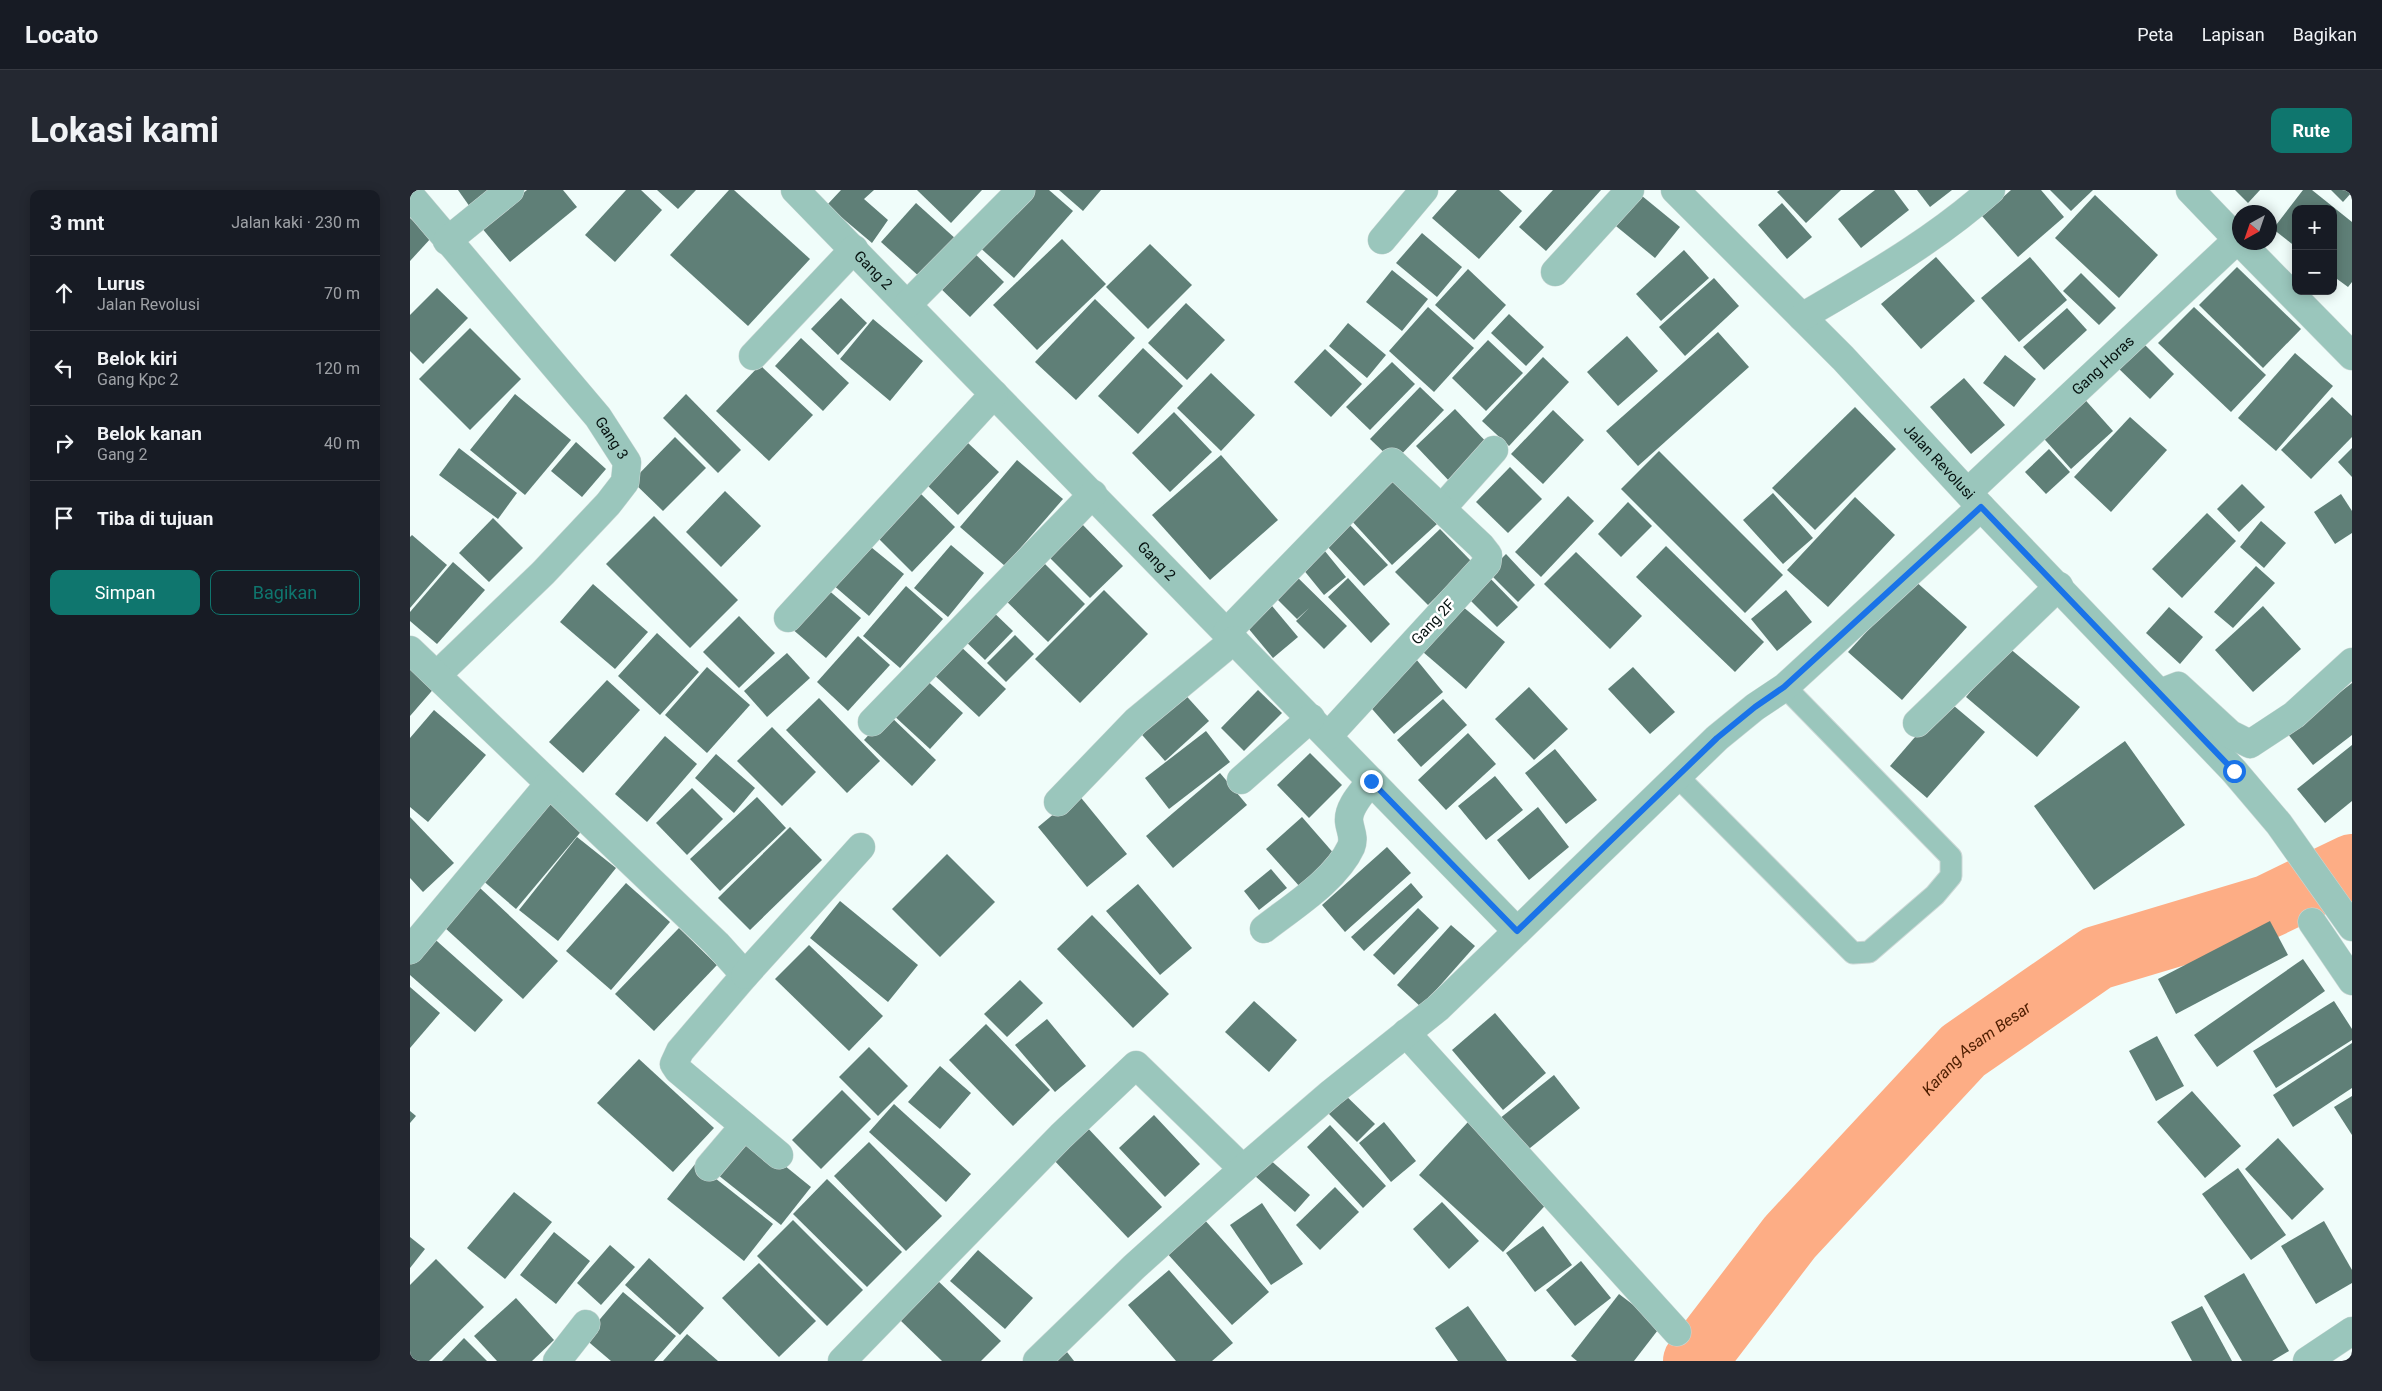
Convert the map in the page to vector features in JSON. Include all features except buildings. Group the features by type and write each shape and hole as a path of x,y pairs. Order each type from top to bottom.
{"street":[{"path":"447,241 510,190"},
{"path":"908,304 1021,190"},
{"path":"1382,240 1424,190"},
{"path":"1555,272 1630,190"},
{"name":"Jalan Revolusi","path":"1675,190 1802,317 2234,771 2280,824 2352,927"},
{"path":"1802,317 1920,247 1961,217 1991,190"},
{"path":"2190,190 2232,234"},
{"name":"Gang 3","path":"410,195 447,241 598,416 627,462 625,482 608,504 543,573 438,674"},
{"name":"Gang 2","path":"813,196 854,249 1517,931"},
{"name":"Gang Horas","path":"1037,1361 1134,1267 1242,1169 1330,1094 1438,1008 1717,738 1755,707 1784,687 2232,248"},
{"path":"753,356 854,249"},
{"path":"2248,250 2352,356"},
{"path":"788,618 994,394"},
{"path":"1058,802 1136,720 1230,636 1392,462 1442,508 1494,450"},
{"path":"872,722 1092,494"},
{"name":"Gang 2F","path":"1319,728 1487,563 1488,555 1481,546 1442,508"},
{"path":"1917,723 2059,586"},
{"path":"410,650 438,674 717,944 745,975"},
{"path":"2160,693 2178,686 2230,734 2250,744 2294,715 2352,662"},
{"path":"1241,780 1319,728"},
{"path":"1264,929 1312,892 1337,868 1351,847 1354,837 1349,815 1355,802 1371,781"},
{"path":"410,950 550,784"},
{"path":"780,1155 678,1070 674,1064 680,1051 745,975 861,847"},
{"path":"2312,922 2352,981"},
{"path":"1406,1033 1677,1332"},
{"path":"842,1361 1061,1136 1136,1065 1242,1169"},
{"path":"709,1167 744,1126"},
{"path":"556,1361 586,1324"},
{"path":"2308,1361 2352,1331"}],"lane":[{"path":"1678,777 1853,952 1869,952 1935,895 1951,876 1951,857 1784,687"}],"waterway":[{"name":"Karang Asam Besar","path":"1695,1361 1790,1237 1963,1051 2097,958 2267,907 2352,866"}],"route":[{"path":"1371,781 1517,931 1717,738 1755,707 1784,687 1981,507 2059,586 2234,771"}]}
